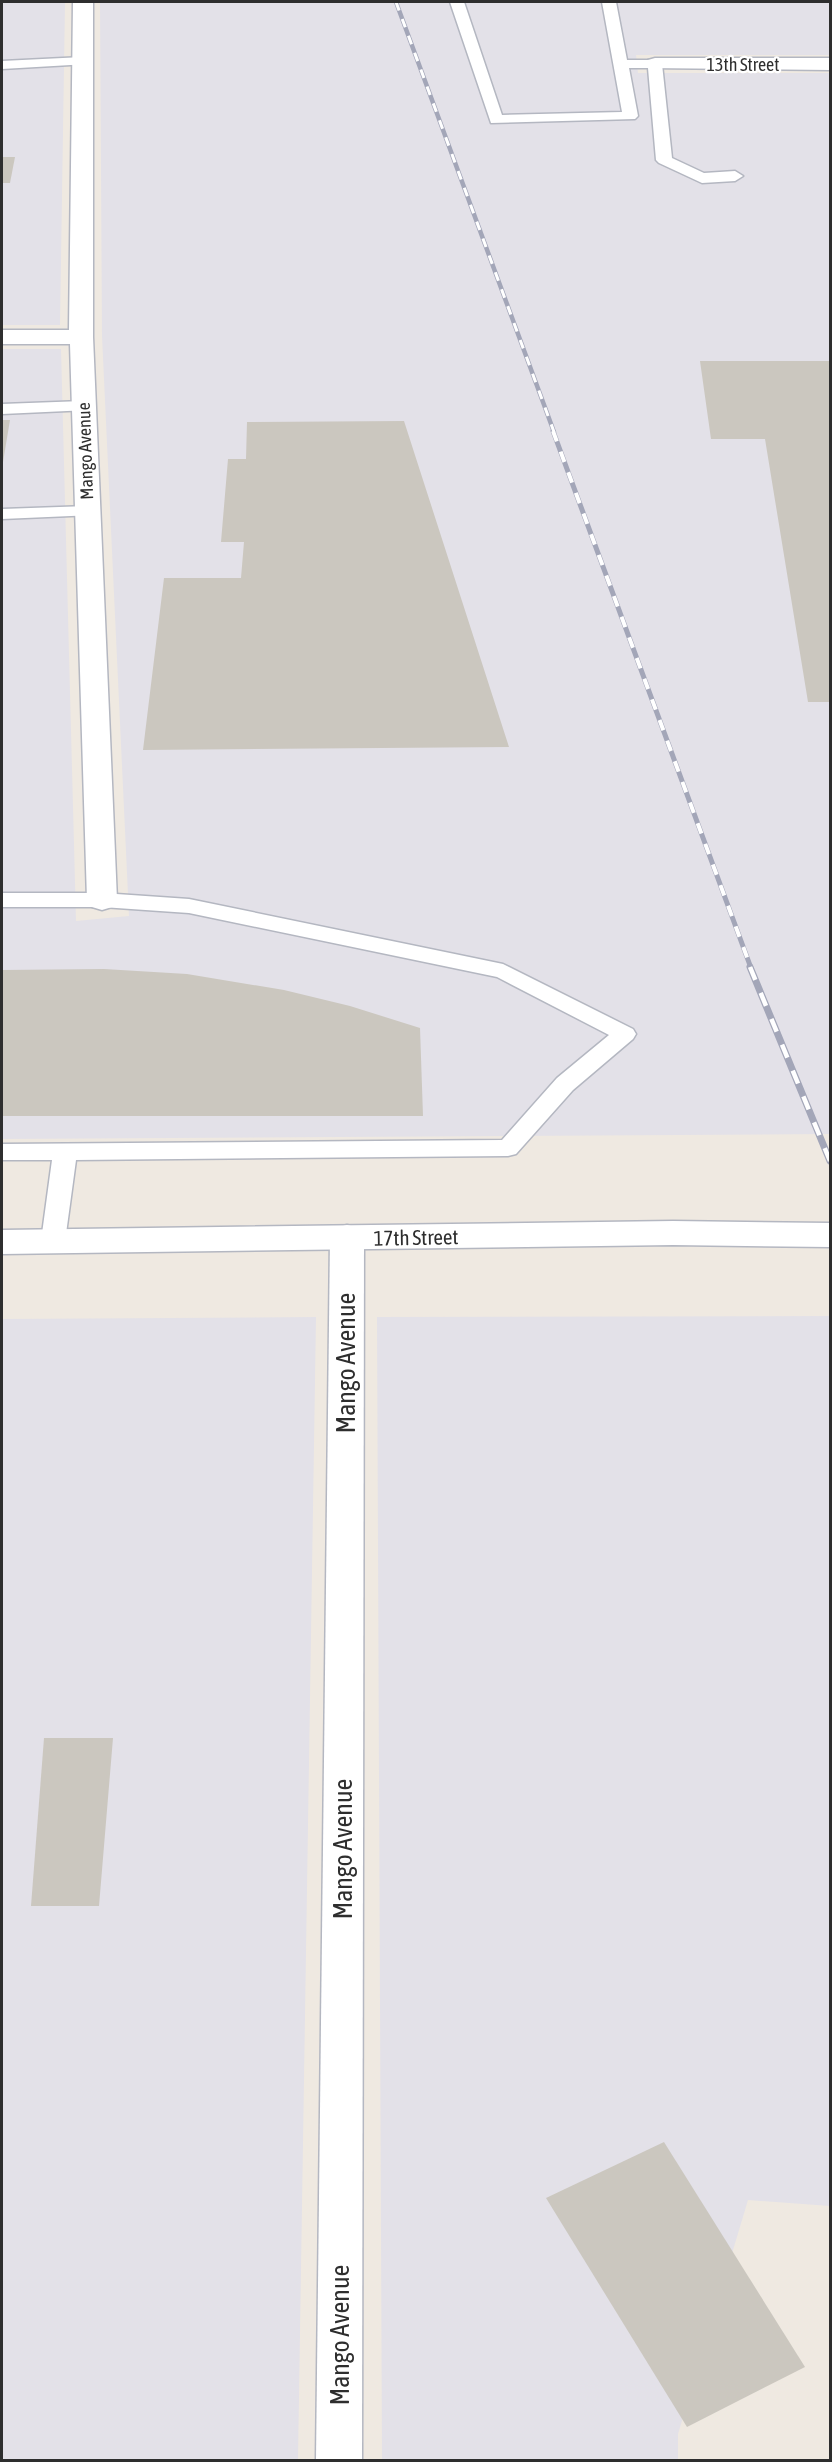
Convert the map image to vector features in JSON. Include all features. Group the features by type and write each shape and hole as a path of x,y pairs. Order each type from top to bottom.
{"street":[{"name":"Mango Avenue","path":"82,2 81,337 102,900"},
{"name":"13th Street","path":"655,64 831,64"},
{"path":"2,337 81,337"},
{"name":"17th Street","path":"2,1242 673,1233 831,1235"},
{"name":"Mango Avenue","path":"339,2460 347,1238"}],"lane":[{"path":"457,2 496,120 630,116 609,2"},
{"path":"2,65 83,61"},
{"path":"620,64 655,64 664,160 702,178 735,176"},
{"path":"2,409 84,406"},
{"path":"2,514 87,511"},
{"path":"2,900 102,900 189,906 502,971 626,1035 565,1084 508,1148 2,1152"},
{"path":"53,1241 66,1152"}],"shaded area":[{"path":"2,2 65,2 60,325 2,325"},
{"path":"100,2 830,2 830,55 636,55 638,73 830,73 830,1134 2,1139 2,349 61,349 76,921 129,916 102,336"},
{"path":"830,1316 830,2206 748,2200 678,2434 678,2460 382,2460 377,1317"},
{"path":"316,1317 298,2460 2,2460 2,1319"}],"building":[{"path":"2,157 15,157 10,183 2,183"},
{"path":"700,361 830,361 830,702 808,702 765,439 711,439"},
{"path":"2,420 10,420 3,462 2,462"},
{"path":"404,421 509,747 143,750 164,578 241,578 244,542 221,542 228,459 246,459 247,422"},
{"path":"104,969 187,974 284,990 350,1006 420,1028 423,1116 2,1116 2,970"},
{"path":"44,1738 113,1738 99,1906 31,1906"},
{"path":"664,2142 805,2367 687,2427 546,2198"}],"railway":[{"path":"396,2 554,432"},
{"path":"553,431 751,968"},
{"path":"750,967 830,1161"}]}
